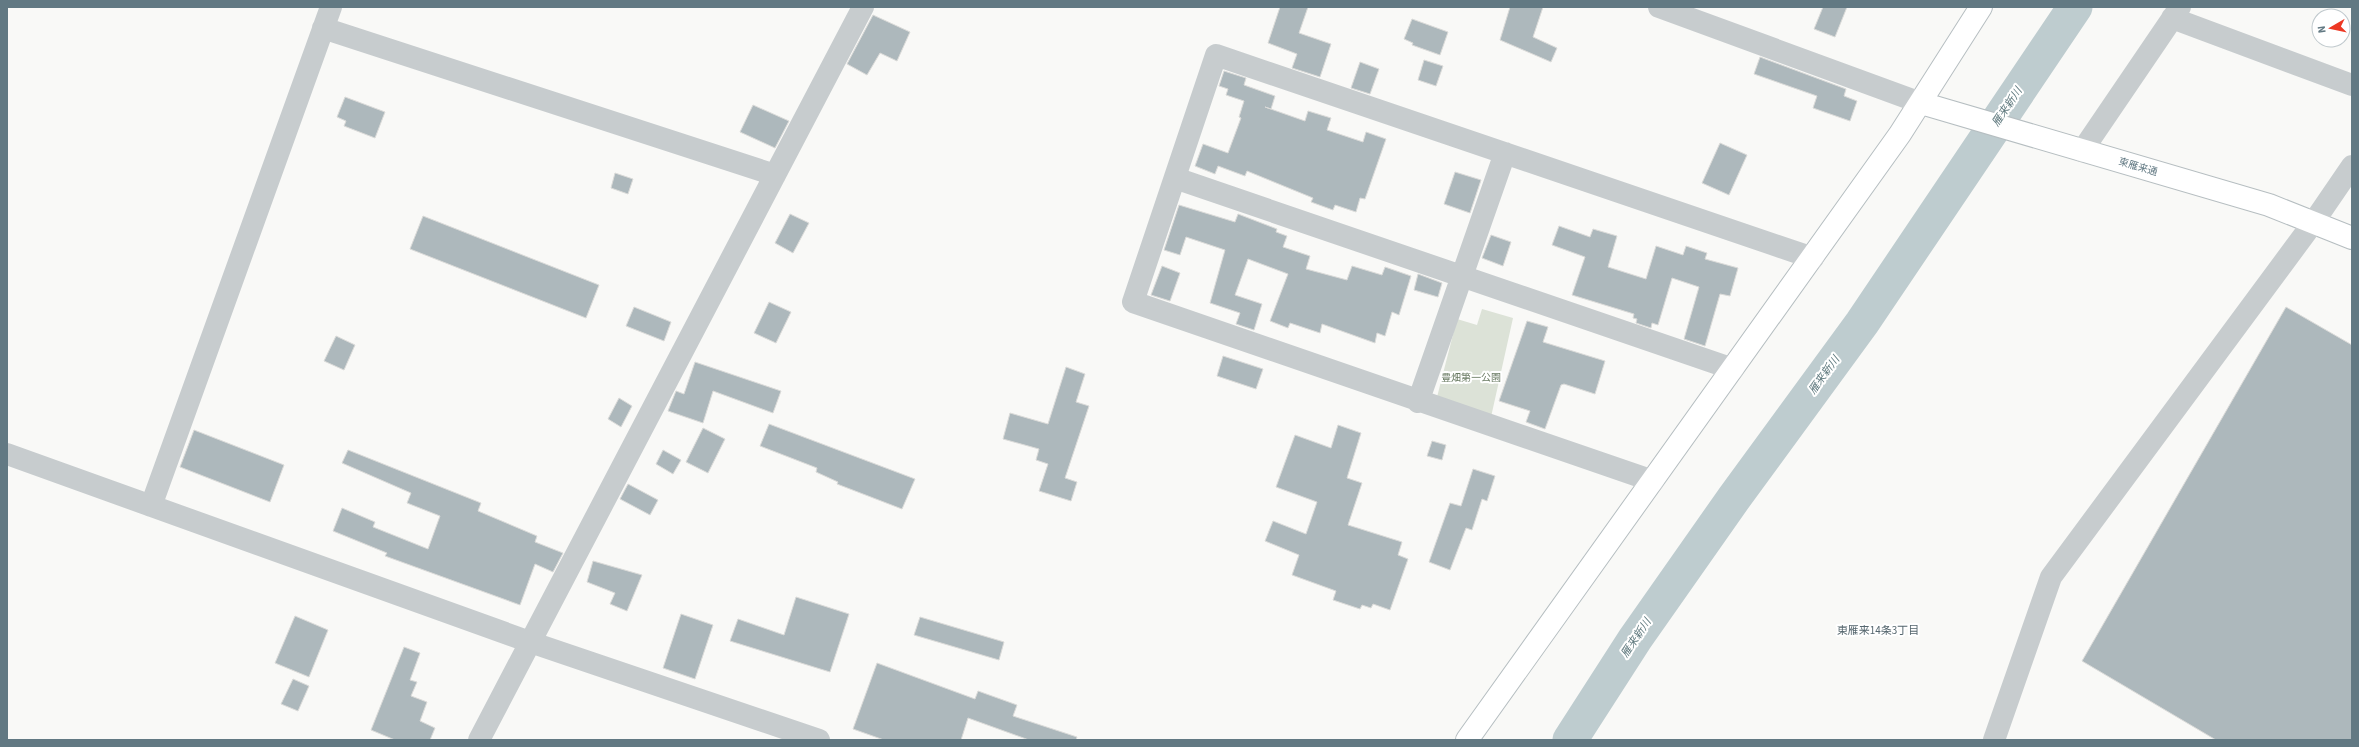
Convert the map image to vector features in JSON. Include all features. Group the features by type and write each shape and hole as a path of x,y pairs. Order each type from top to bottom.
{"street":[{"path":"151,506 323,28 332,7"},
{"path":"479,740 863,7"},
{"path":"1659,7 1920,103"},
{"path":"1467,740 1813,258 1920,103 1943,64 1981,7"},
{"path":"2082,151 2176,12 2352,86"},
{"path":"323,28 776,175"},
{"path":"1653,481 1418,402 1133,302 1216,55 1813,258"},
{"name":"東雁来通","path":"1920,103 2269,204 2352,238"},
{"path":"1418,402 1505,153"},
{"path":"1994,740 2051,577 2313,223 2352,166"},
{"path":"1175,178 1734,369"},
{"path":"7,454 530,642 819,740"}],"green space":[{"name":"豊畑第一公園","path":"1482,309 1513,318 1491,417 1436,401 1457,319 1477,325"}],"building":[{"path":"1280,7 1308,7 1299,33 1331,44 1320,77 1292,68 1297,54 1268,43"},
{"path":"1510,7 1543,7 1533,37 1557,48 1551,62 1500,40"},
{"path":"1823,7 1847,7 1835,37 1814,29"},
{"path":"873,15 910,32 897,61 880,53 867,75 847,64"},
{"path":"1412,19 1448,32 1440,55 1412,45 1413,43 1404,39"},
{"path":"1760,57 1846,89 1844,96 1857,101 1850,121 1813,108 1817,96 1754,74"},
{"path":"1424,60 1443,66 1436,86 1418,80"},
{"path":"1360,62 1379,69 1370,94 1351,88"},
{"path":"1224,71 1246,78 1244,85 1275,96 1271,109 1265,107 1305,121 1308,111 1331,118 1327,130 1363,142 1366,132 1386,139 1365,199 1360,198 1356,212 1335,205 1333,210 1311,202 1313,198 1247,171 1245,176 1218,166 1215,174 1195,166 1203,144 1228,153 1241,118 1239,117 1244,101 1226,95 1228,89 1219,86"},
{"path":"345,97 385,112 375,138 344,126 346,121 337,117"},
{"path":"753,105 789,121 775,148 740,132"},
{"path":"1720,143 1747,155 1729,195 1702,183"},
{"path":"1455,172 1481,180 1470,213 1444,204"},
{"path":"615,173 633,179 628,194 611,188"},
{"path":"1179,205 1235,222 1238,214 1277,229 1276,232 1287,236 1283,247 1310,256 1306,269 1347,280 1352,266 1382,275 1385,267 1411,276 1399,315 1392,312 1385,336 1377,333 1375,343 1322,324 1320,333 1290,323 1288,328 1270,321 1288,274 1248,259 1235,295 1262,304 1254,330 1236,324 1240,313 1210,303 1225,250 1186,237 1180,255 1164,250"},
{"path":"790,214 809,223 793,253 775,243"},
{"path":"423,216 599,285 586,318 410,249"},
{"path":"1559,226 1590,237 1593,229 1617,236 1608,267 1646,279 1656,246 1683,255 1686,246 1707,253 1705,259 1738,268 1730,296 1720,294 1705,346 1684,339 1699,287 1672,278 1658,325 1652,323 1651,328 1636,323 1637,319 1633,318 1634,314 1572,295 1585,257 1552,245"},
{"path":"1491,235 1511,242 1503,266 1482,258"},
{"path":"1162,266 1180,273 1170,301 1151,295"},
{"path":"1418,274 1442,283 1438,297 1414,290"},
{"path":"769,302 791,312 776,343 754,333"},
{"path":"634,307 671,322 664,341 626,326"},
{"path":"2286,307 2352,345 2352,740 2216,740 2082,661"},
{"path":"1527,321 1548,327 1543,342 1605,361 1595,394 1564,384 1561,385 1545,429 1526,422 1530,411 1499,401"},
{"path":"336,336 355,345 344,370 324,361"},
{"path":"1223,356 1263,369 1256,389 1217,376"},
{"path":"695,362 781,391 773,413 713,391 703,423 668,411 676,391 684,394"},
{"path":"1066,367 1085,374 1076,402 1089,406 1065,478 1077,482 1071,501 1039,491 1048,464 1036,460 1039,449 1003,439 1010,413 1048,424"},
{"path":"619,398 632,406 621,427 608,419"},
{"path":"769,424 915,479 902,509 837,484 838,482 816,472 817,468 760,446"},
{"path":"1338,425 1361,433 1347,478 1362,483 1348,525 1402,542 1398,555 1408,559 1390,610 1373,604 1371,608 1362,605 1360,609 1333,600 1336,591 1292,575 1299,555 1265,541 1273,521 1306,534 1317,502 1276,487 1295,435 1331,448"},
{"path":"703,428 725,439 708,473 686,462"},
{"path":"194,430 284,465 270,502 180,467"},
{"path":"1432,441 1446,445 1442,460 1427,456"},
{"path":"348,450 481,503 478,511 537,536 535,542 563,553 553,572 535,564 520,605 385,556 387,553 333,531 342,508 375,522 373,527 428,549 440,516 407,503 411,493 342,463"},
{"path":"663,450 681,460 673,474 656,464"},
{"path":"1473,469 1495,476 1487,501 1482,499 1472,530 1466,528 1450,570 1429,562 1450,503 1461,506"},
{"path":"628,484 658,500 650,515 620,499"},
{"path":"593,561 642,575 627,611 610,604 615,593 587,582"},
{"path":"796,597 849,614 830,672 730,641 738,619 784,635"},
{"path":"681,614 713,625 695,679 663,668"},
{"path":"295,616 328,630 309,677 275,663"},
{"path":"920,617 1004,642 999,660 914,635"},
{"path":"404,647 420,653 410,680 417,682 411,696 427,702 420,721 435,728 430,740 395,740 371,730"},
{"path":"877,663 975,699 978,691 1017,705 1013,716 1077,737 1076,740 1029,740 968,718 961,740 884,740 853,729"},
{"path":"293,679 309,686 298,711 281,704"}],"waterway":[{"name":"雁来新川","path":"1570,740 1635,639 1734,498 1862,323 2075,7"}],"district":[{"name":"東雁来14条3丁目","path":"1878,630"}]}
